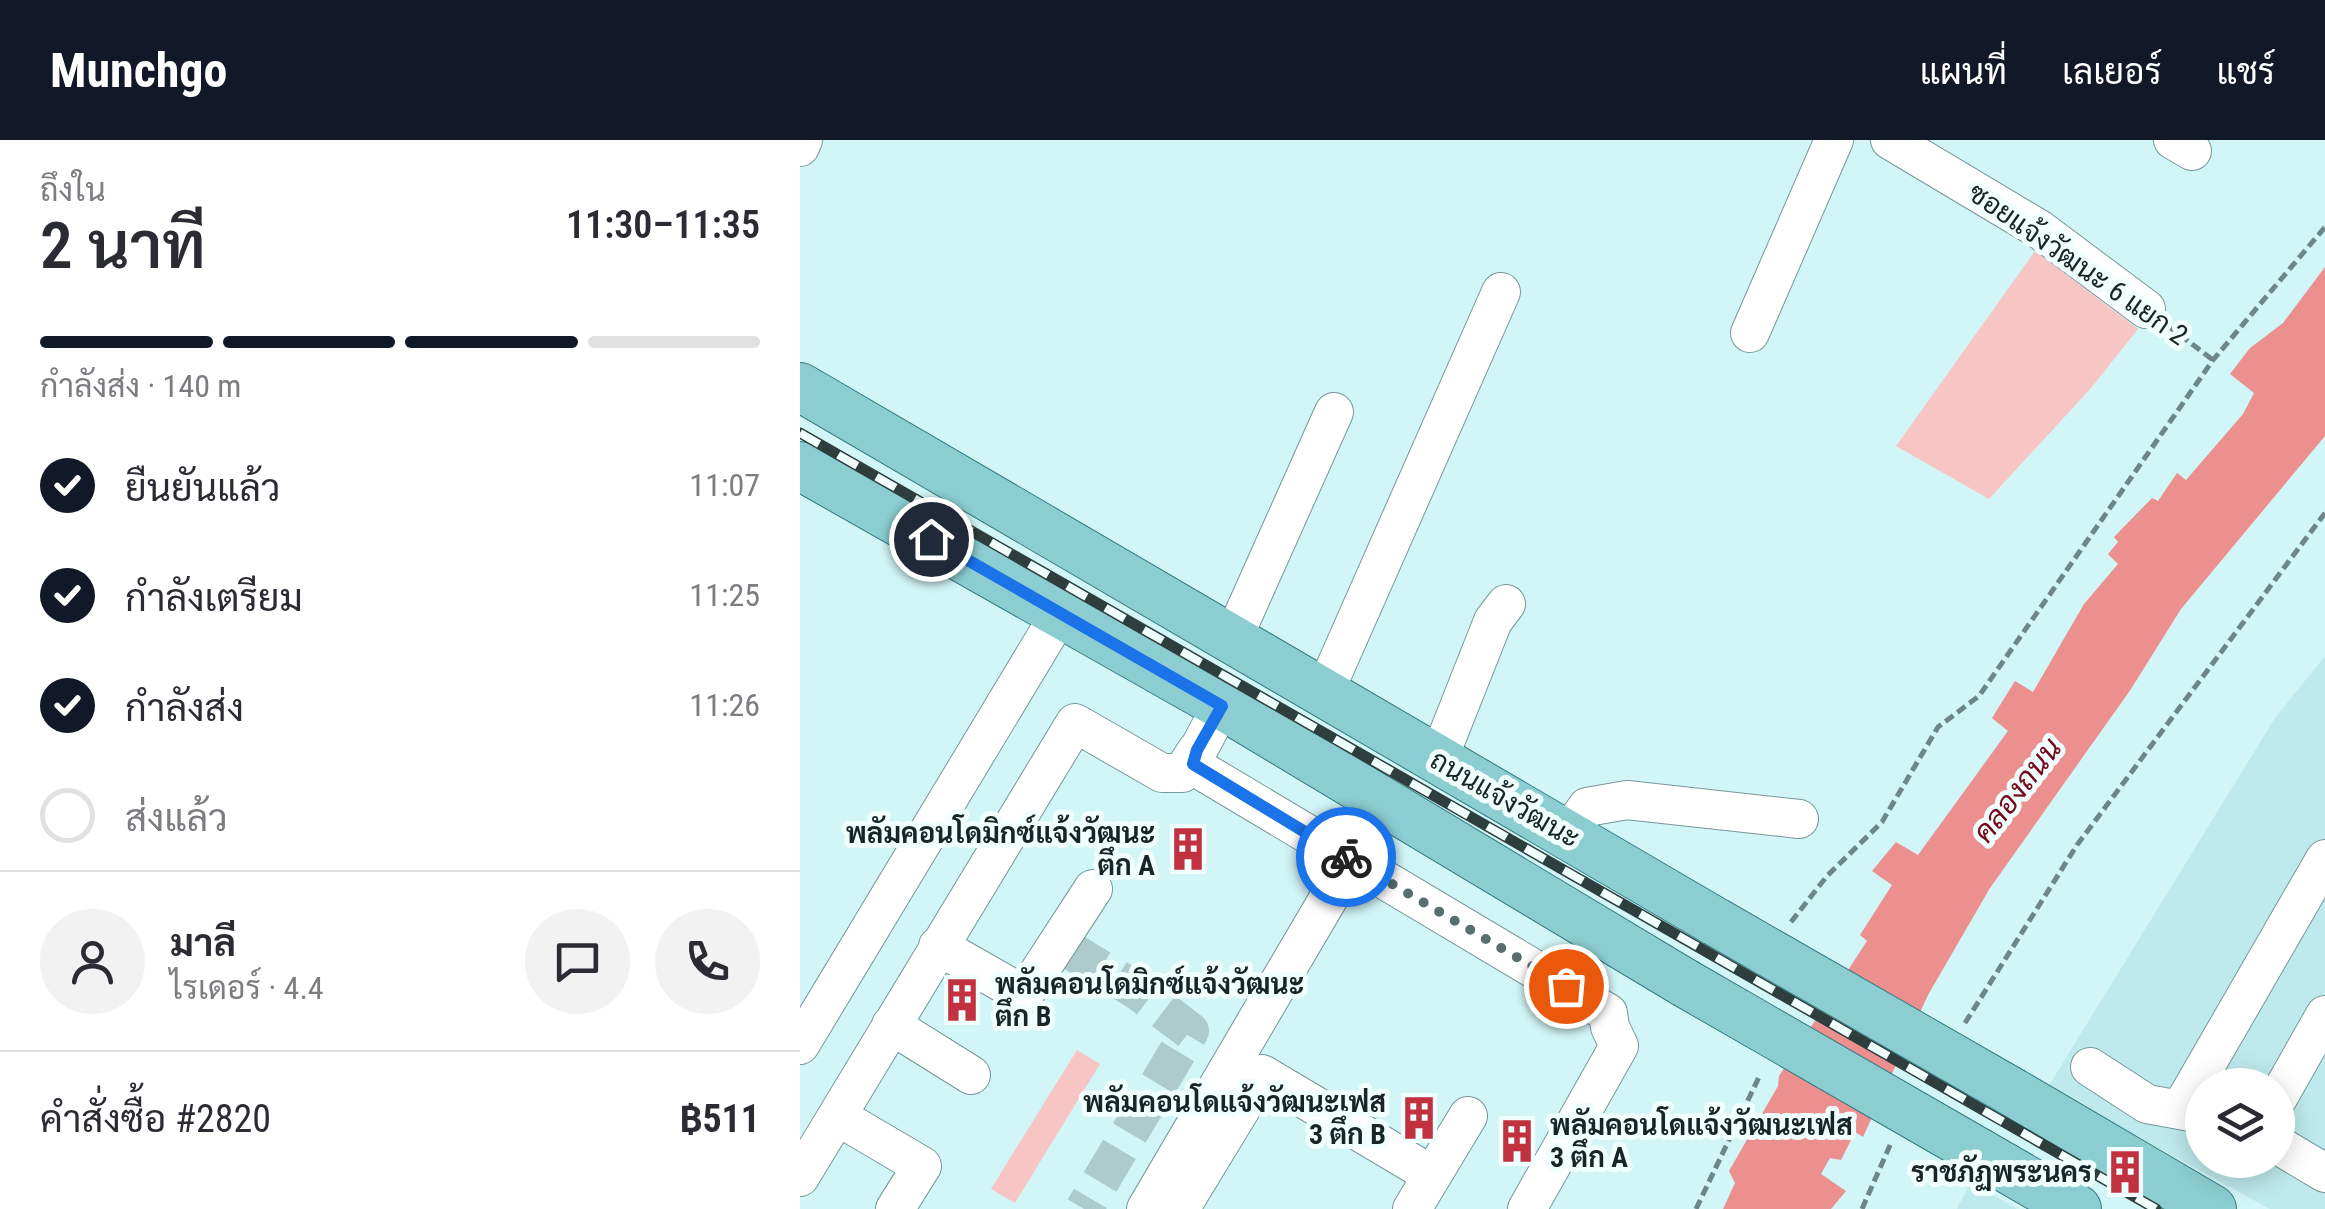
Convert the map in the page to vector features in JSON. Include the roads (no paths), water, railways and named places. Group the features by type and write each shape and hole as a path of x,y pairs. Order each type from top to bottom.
{"main road":[{"name":"ถนนแจ้งวัฒนะ","path":"800,388 2212,1209"},
{"path":"800,466 1061,612 1685,983 2077,1209"}],"street":[{"path":"1750,333 1834,140"},
{"name":"ซอยแจ้งวัฒนะ 6 แยก 2","path":"1890,140 2039,228 2146,309"},
{"path":"1324,693 1501,292"},
{"path":"1232,638 1334,412"},
{"path":"1438,760 1493,620 1506,604"},
{"path":"800,1046 1061,612"},
{"path":"800,1177 1075,723 1162,772 1182,774 1222,706"},
{"path":"1197,750 1193,764 1205,774 1608,1013 1619,1046 1527,1209"},
{"path":"1568,835 1588,807 1627,800 1799,818"},
{"path":"2214,1068 2325,859"},
{"path":"1146,1209 1351,860"},
{"path":"938,946 1024,995 1062,946 1093,889"},
{"path":"2295,1068 2325,1015"},
{"path":"891,1025 971,1075"},
{"path":"2090,1067 2148,1104 2185,1111"},
{"path":"1180,1209 1262,1074 1432,1176"},
{"path":"837,1116 922,1166 895,1209"},
{"path":"1412,1209 1468,1116"},
{"path":"2295,1153 2323,1166"}],"water":[{"name":"คลองถนน","path":"2325,267 2325,436 2181,609 2131,689 1990,888 1928,995 1863,1137 1855,1132 1841,1160 1830,1158 1821,1174 1846,1191 1831,1209 1723,1209 1735,1183 1729,1171 1778,1086 1779,1076 1867,941 1860,935 1892,885 1872,871 1896,842 1918,855 2008,731 1992,718 2015,681 2033,692 2084,604 2118,564 2108,554 2118,542 2114,537 2152,498 2158,501 2177,473 2186,480 2243,414 2254,393 2230,374 2250,348 2283,323"}],"tunnel":[{"path":"1068,949 1139,992 1190,1031 1084,1209"}],"railway":[{"path":"800,433 2156,1209"}],"place":[{"name":"พลัมคอนโดมิกซ์แจ้งวัฒนะ ตึก A","path":"1188,849"},
{"name":"พลัมคอนโดมิกซ์แจ้งวัฒนะ ตึก B","path":"962,1000"},
{"name":"พลัมคอนโดแจ้งวัฒนะเฟส 3 ตึก B","path":"1419,1118"},
{"name":"พลัมคอนโดแจ้งวัฒนะเฟส 3 ตึก A","path":"1517,1141"},
{"name":"ราชภัฏพระนคร","path":"2125,1172"}]}
